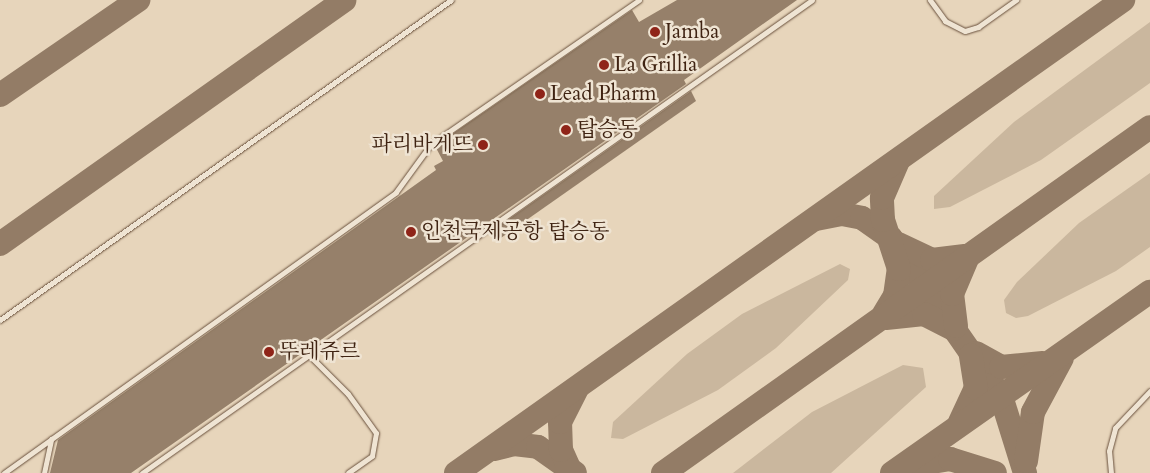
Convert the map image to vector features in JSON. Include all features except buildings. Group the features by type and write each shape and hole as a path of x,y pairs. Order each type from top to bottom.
{"lane":[{"path":"0,320 451,0"},
{"path":"4,473 53,436 396,192 431,144 639,0"},
{"path":"142,473 812,0"},
{"path":"930,0 945,21 965,31 978,27 1016,0"},
{"path":"309,356 348,394 376,433 372,456 348,473"},
{"path":"1111,473 1109,452 1115,428 1150,391"},
{"path":"44,473 46,447 53,436"}],"shaded area":[{"path":"1150,22 1150,83 1041,160 950,207 934,209 934,196 1014,122"},
{"path":"1150,173 1150,247 1116,271 1028,316 1016,318 1006,313 1004,300 1017,282 1079,223"},
{"path":"840,264 850,269 848,280 776,348 718,390 623,439 611,438 613,422 687,354 742,314"},
{"path":"903,365 923,368 926,387 831,473 733,473 812,412"}],"taxiway":[{"path":"0,95 138,0"},
{"path":"0,244 344,0"},
{"path":"456,473 1123,0"},
{"path":"663,473 1150,127"},
{"path":"884,314 895,296 899,269 883,220 882,198 898,161"},
{"path":"816,219 842,214 862,218 891,238 1001,396 1025,473"},
{"path":"898,244 932,260 965,256"},
{"path":"956,326 952,294 967,259"},
{"path":"892,473 1150,292"},
{"path":"886,318 924,314 953,329"},
{"path":"976,353 1001,367 1043,363"},
{"path":"960,422 976,388 971,355"},
{"path":"1026,461 1033,412 1062,358"},
{"path":"569,468 561,450 560,422 576,390"},
{"path":"494,449 514,444 538,447 575,473"},
{"path":"908,466 950,459 995,473"}],"place":[{"name":"Jamba","path":"655,32"},
{"name":"La Grillia","path":"604,65"},
{"name":"Lead Pharm","path":"540,94"},
{"name":"탑승동","path":"566,130"},
{"name":"파리바게뜨","path":"483,145"},
{"name":"인천국제공항 탑승동","path":"411,232"},
{"name":"뚜레쥬르","path":"269,352"}]}
